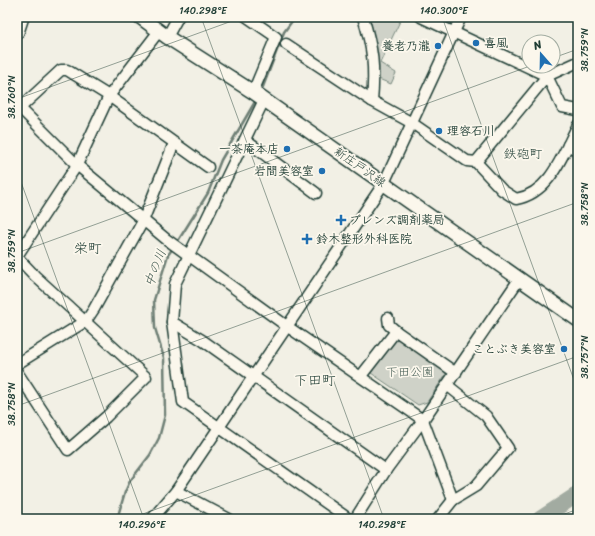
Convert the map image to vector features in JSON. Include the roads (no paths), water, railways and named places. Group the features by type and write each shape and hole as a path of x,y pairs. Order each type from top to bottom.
{"main road":[{"path":"17,32 22,17"},
{"name":"新庄戸沢線","path":"140,17 163,34 253,92 578,320"}],"street":[{"path":"17,372 68,450 106,417 146,377 35,276 17,256 77,165 109,96 178,17"},
{"path":"247,17 276,37 253,92"},
{"path":"363,17 371,43 374,61 372,101"},
{"path":"421,17 547,76 562,107 578,110"},
{"path":"152,519 176,491 384,183 461,17"},
{"path":"286,44 372,101 412,123 467,161 476,162 502,190 516,199 527,197 548,182 578,125"},
{"path":"476,162 547,76 578,62"},
{"path":"208,167 109,96 67,70 61,70 19,106 77,165 143,221 288,327 424,420 453,500"},
{"path":"264,100 187,253 175,284 172,322 183,402 218,428 239,439 350,519"},
{"path":"245,140 316,193"},
{"path":"17,364 86,321 143,221 174,143"},
{"path":"568,145 578,151"},
{"path":"355,519 386,470 424,420 520,278"},
{"path":"388,318 389,325 396,331 456,373"},
{"path":"172,322 202,340 386,470"},
{"path":"361,376 396,331"},
{"path":"438,519 453,500 476,486 508,448 486,416 447,386"},
{"path":"176,491 226,518"}],"waterway":[{"name":"中の川","path":"261,92 284,32 295,17"},
{"name":"中の川","path":"176,244 208,193 221,160 256,100"},
{"name":"中の川","path":"117,519 130,481 150,455 159,438 165,415 164,358 155,328 154,300 168,255 173,248"},
{"path":"540,519 578,494"}],"place":[{"name":"喜風","path":"476,43"},
{"name":"養老乃瀧","path":"438,46"},
{"name":"理容石川","path":"439,131"},
{"name":"一茶庵本店","path":"287,149"},
{"name":"岩間美容室","path":"322,171"},
{"name":"ブレンズ調剤薬局","path":"341,220"},
{"name":"鈴木整形外科医院","path":"307,239"},
{"name":"ことぶき美容室","path":"564,349"}],"district":[{"name":"鉄砲町","path":"523,153"},
{"name":"栄町","path":"88,248"},
{"name":"下田町","path":"315,380"}],"park label":[{"name":"下田公園","path":"410,372"}]}
